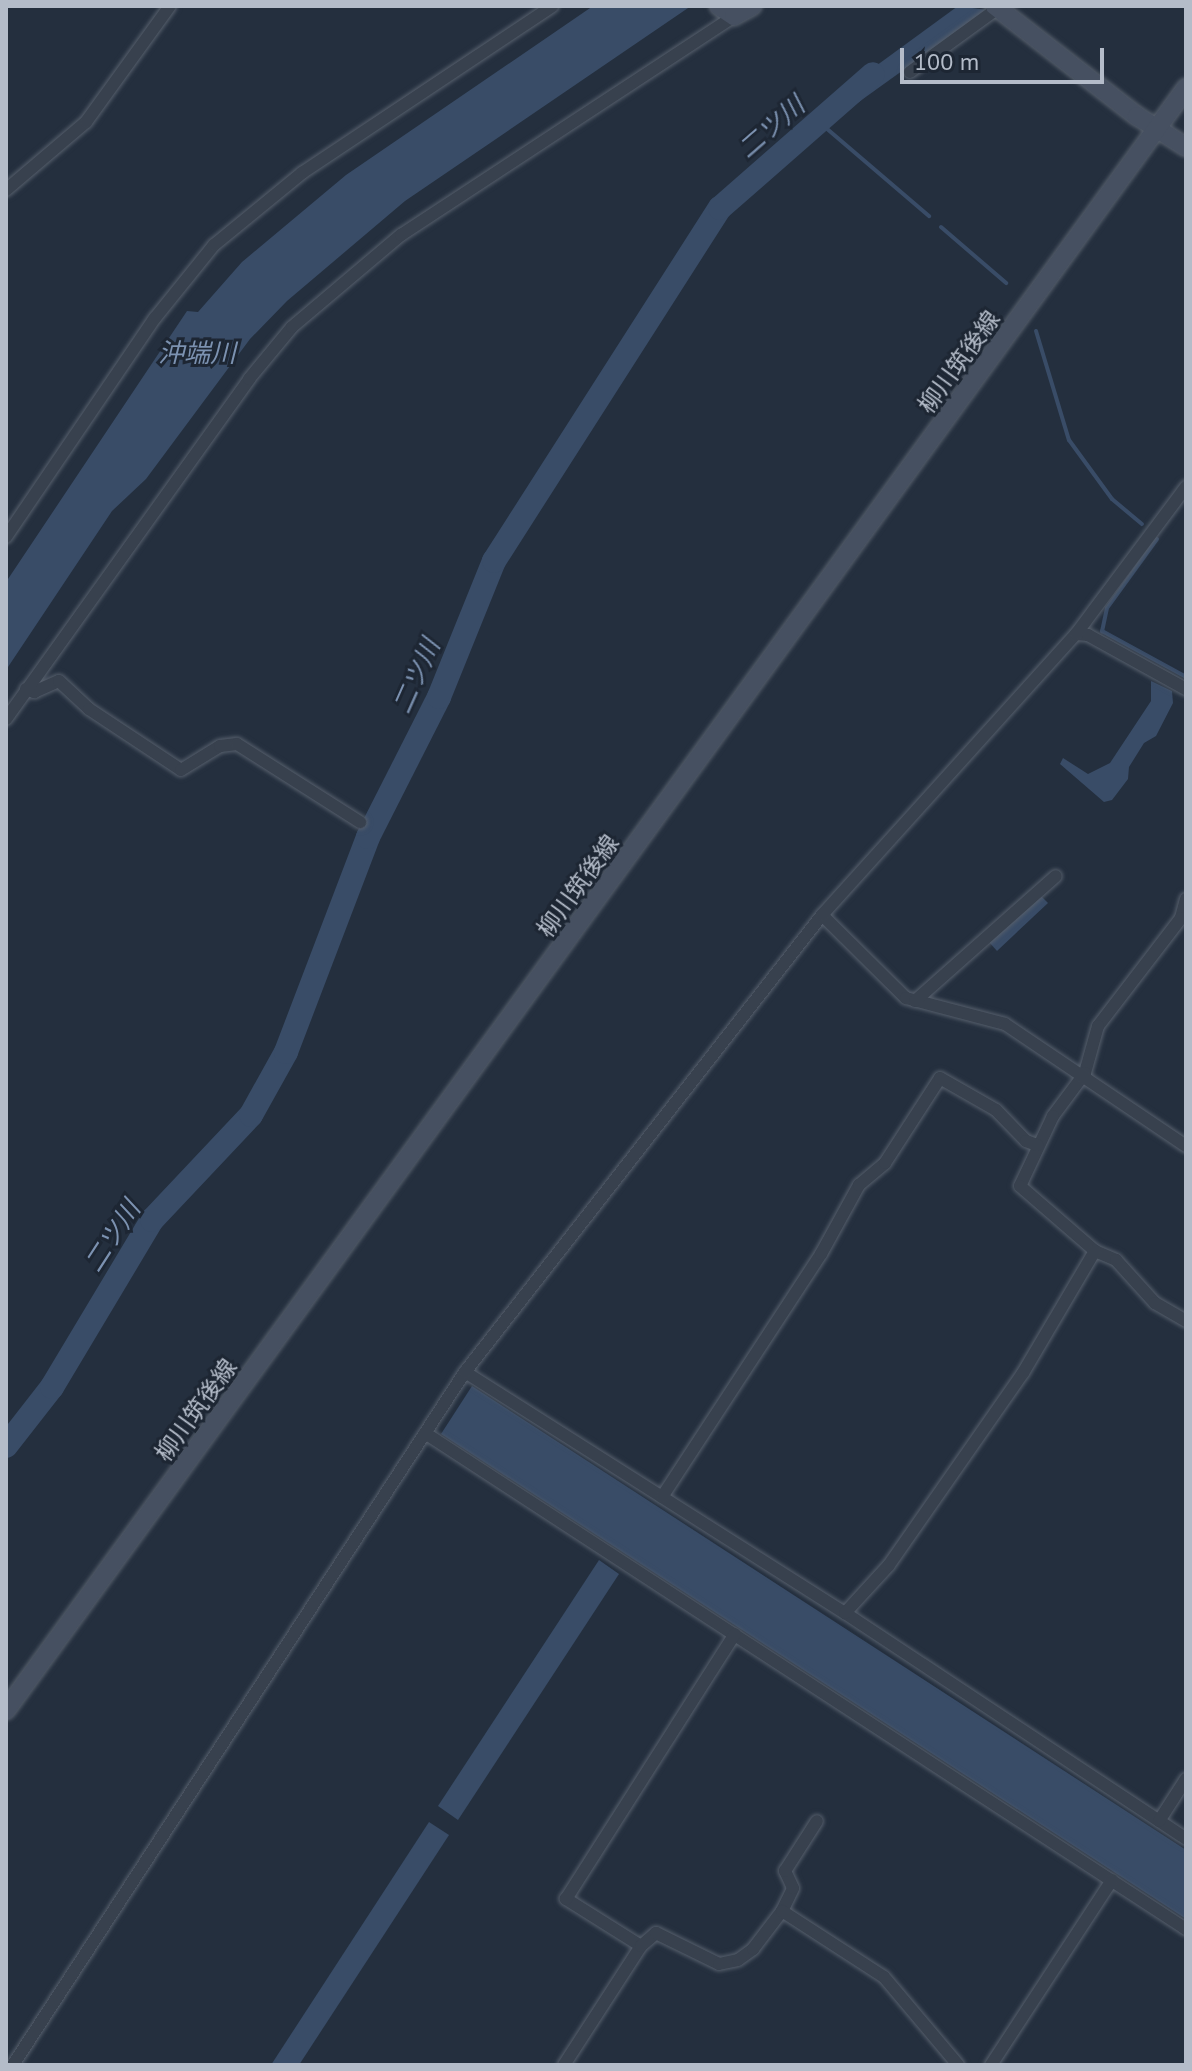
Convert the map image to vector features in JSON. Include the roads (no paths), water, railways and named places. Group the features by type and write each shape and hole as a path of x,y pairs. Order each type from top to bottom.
{"main road":[{"path":"726,10 752,6"},
{"path":"998,7 1156,129 1186,147"},
{"name":"柳川筑後線","path":"6,1710 1186,88"}],"street":[{"path":"6,190 86,122 170,6"},
{"path":"6,537 155,318 214,245 302,173 552,6"},
{"path":"910,72 998,7"},
{"path":"6,719 249,379 292,327 401,235 726,10"},
{"path":"13,2065 465,1372 822,915 1076,634 1186,487"},
{"path":"1076,634 1088,635 1186,689"},
{"path":"26,689 34,692 59,681 89,709 181,770 220,746 237,744 360,822"},
{"path":"915,1001 1056,876"},
{"path":"1186,902 1181,918 1098,1026 1085,1073 1037,1145 1020,1186 1095,1251 1116,1260 1155,1303 1186,1321"},
{"path":"822,915 906,998 1005,1024 1085,1073 1186,1146"},
{"path":"662,1497 821,1254 859,1185 885,1163 940,1078 996,1110 1026,1141 1037,1145"},
{"path":"845,1613 889,1565 1023,1373 1095,1251"},
{"path":"465,1372 845,1613 1186,1839"},
{"path":"425,1433 1186,1929"},
{"path":"641,1946 566,1899 735,1634"},
{"path":"1159,1821 1186,1779"},
{"path":"564,2065 641,1946 656,1933 719,1964 738,1960 782,1911 793,1888 785,1871 817,1821"},
{"path":"991,2065 1112,1880"},
{"path":"782,1911 884,1977 958,2065"}],"water":[{"name":"沖端川","path":"593,6 691,6 405,201 287,301 250,339 146,479 112,511 6,670 6,582 187,311 198,312 242,262 346,175"},
{"path":"958,6 987,10 856,104 843,90"},
{"path":"1151,681 1172,691 1173,703 1156,736 1144,743 1129,767 1128,779 1112,800 1104,802 1060,764 1063,758 1088,774 1110,763 1151,701"},
{"path":"1040,895 1048,903 997,951 989,942"},
{"path":"472,1386 1186,1850 1186,1919 441,1434"},
{"path":"599,1560 619,1574 458,1820 438,1806"},
{"path":"429,1822 449,1835 299,2065 271,2065"}],"waterway":[{"name":"二ツ川","path":"6,1446 52,1387 152,1220 251,1115 286,1052 368,837 439,697 494,561 720,208 873,74"},
{"path":"819,122 929,216"},
{"path":"941,227 1006,283"},
{"path":"1036,331 1069,440 1112,499 1142,524"},
{"path":"1157,539 1107,608 1102,631 1186,677"}]}
